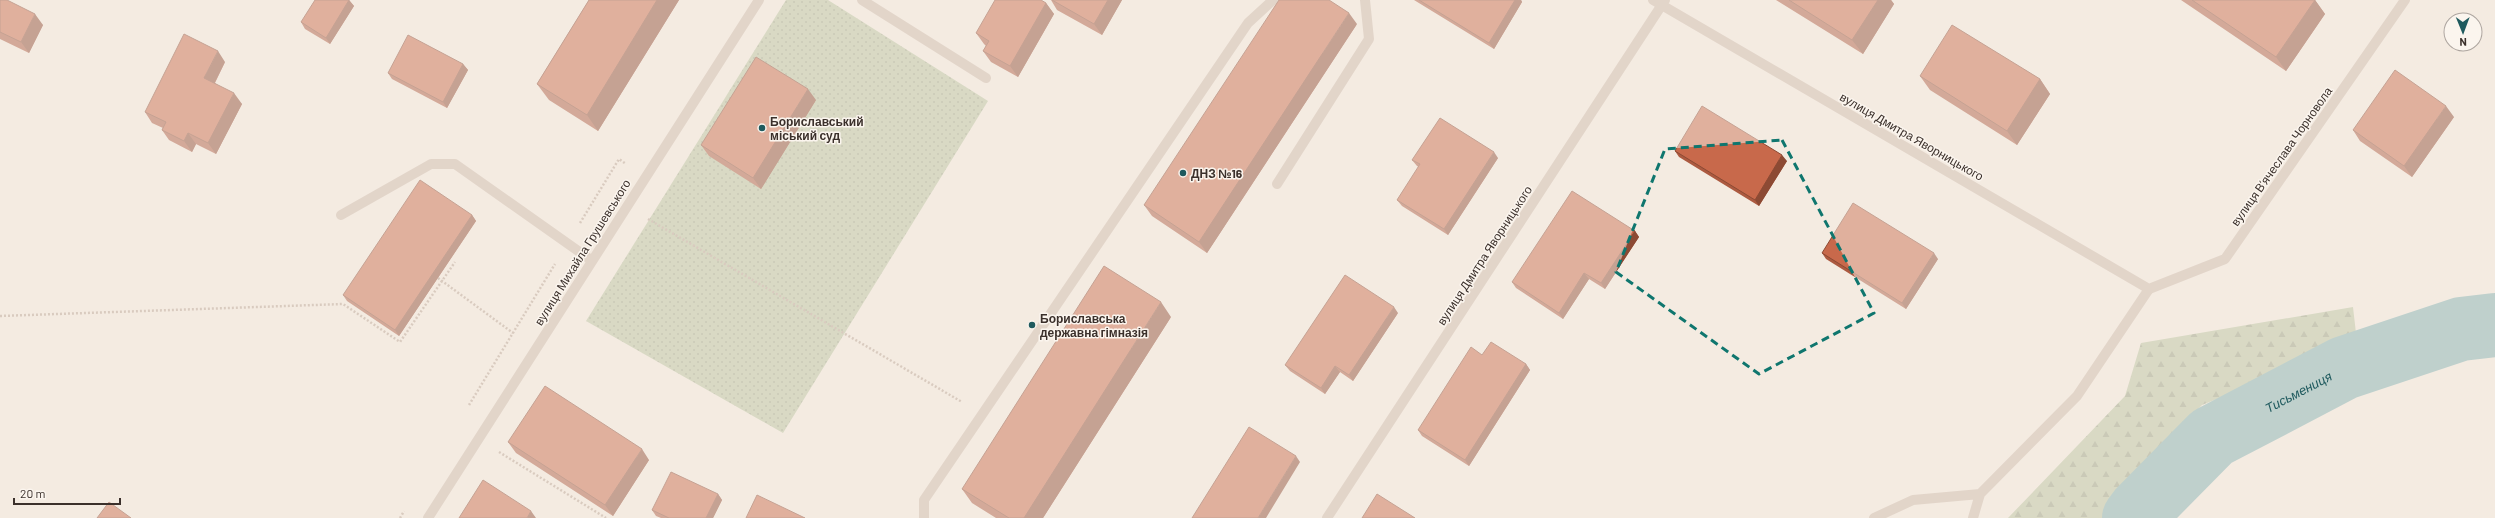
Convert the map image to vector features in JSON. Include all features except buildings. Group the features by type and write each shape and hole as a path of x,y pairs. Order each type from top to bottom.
{"street":[{"name":"вулиця Михайла Грушевського","path":"428,518 479,440 591,260 759,0"},
{"path":"862,0 986,78"},
{"path":"924,518 924,500 981,413 1248,23 1273,0"},
{"path":"1277,184 1369,39 1365,0"},
{"name":"вулиця Дмитра Яворницького","path":"1653,0 1664,3 2149,289"},
{"name":"вулиця Вʼячеслава Чорновола","path":"2149,289 2225,259 2404,0"},
{"name":"вулиця Дмитра Яворницького","path":"1327,518 1664,3"},
{"path":"341,215 431,164 455,164 591,260"},
{"path":"1973,518 1980,494 2077,396 2149,289"},
{"path":"1874,518 1913,500 1980,494"}],"path":[{"path":"465,412 619,159 645,177"},
{"path":"626,206 981,413"},
{"path":"0,316 343,304 400,342 455,262"},
{"path":"438,278 513,333"},
{"path":"479,440 606,518"},
{"path":"400,518 408,505"}],"highlighted area":[{"path":"1782,140 1874,313 1759,374 1616,272 1665,149"}],"green space":[{"path":"786,0 828,0 988,101 783,433 586,321"},
{"path":"2353,307 2357,342 2202,405 2118,492 2102,518 2008,518 2125,396 2141,343"}],"waterway":[{"name":"Тисьмениця","path":"2134,518 2140,510 2212,437 2344,368 2461,329 2495,325"}],"place":[{"name":"Бориславський міський суд","path":"762,128"},
{"name":"ДНЗ №16","path":"1183,173"},
{"name":"Бориславська державна гімназія","path":"1032,325"}]}
